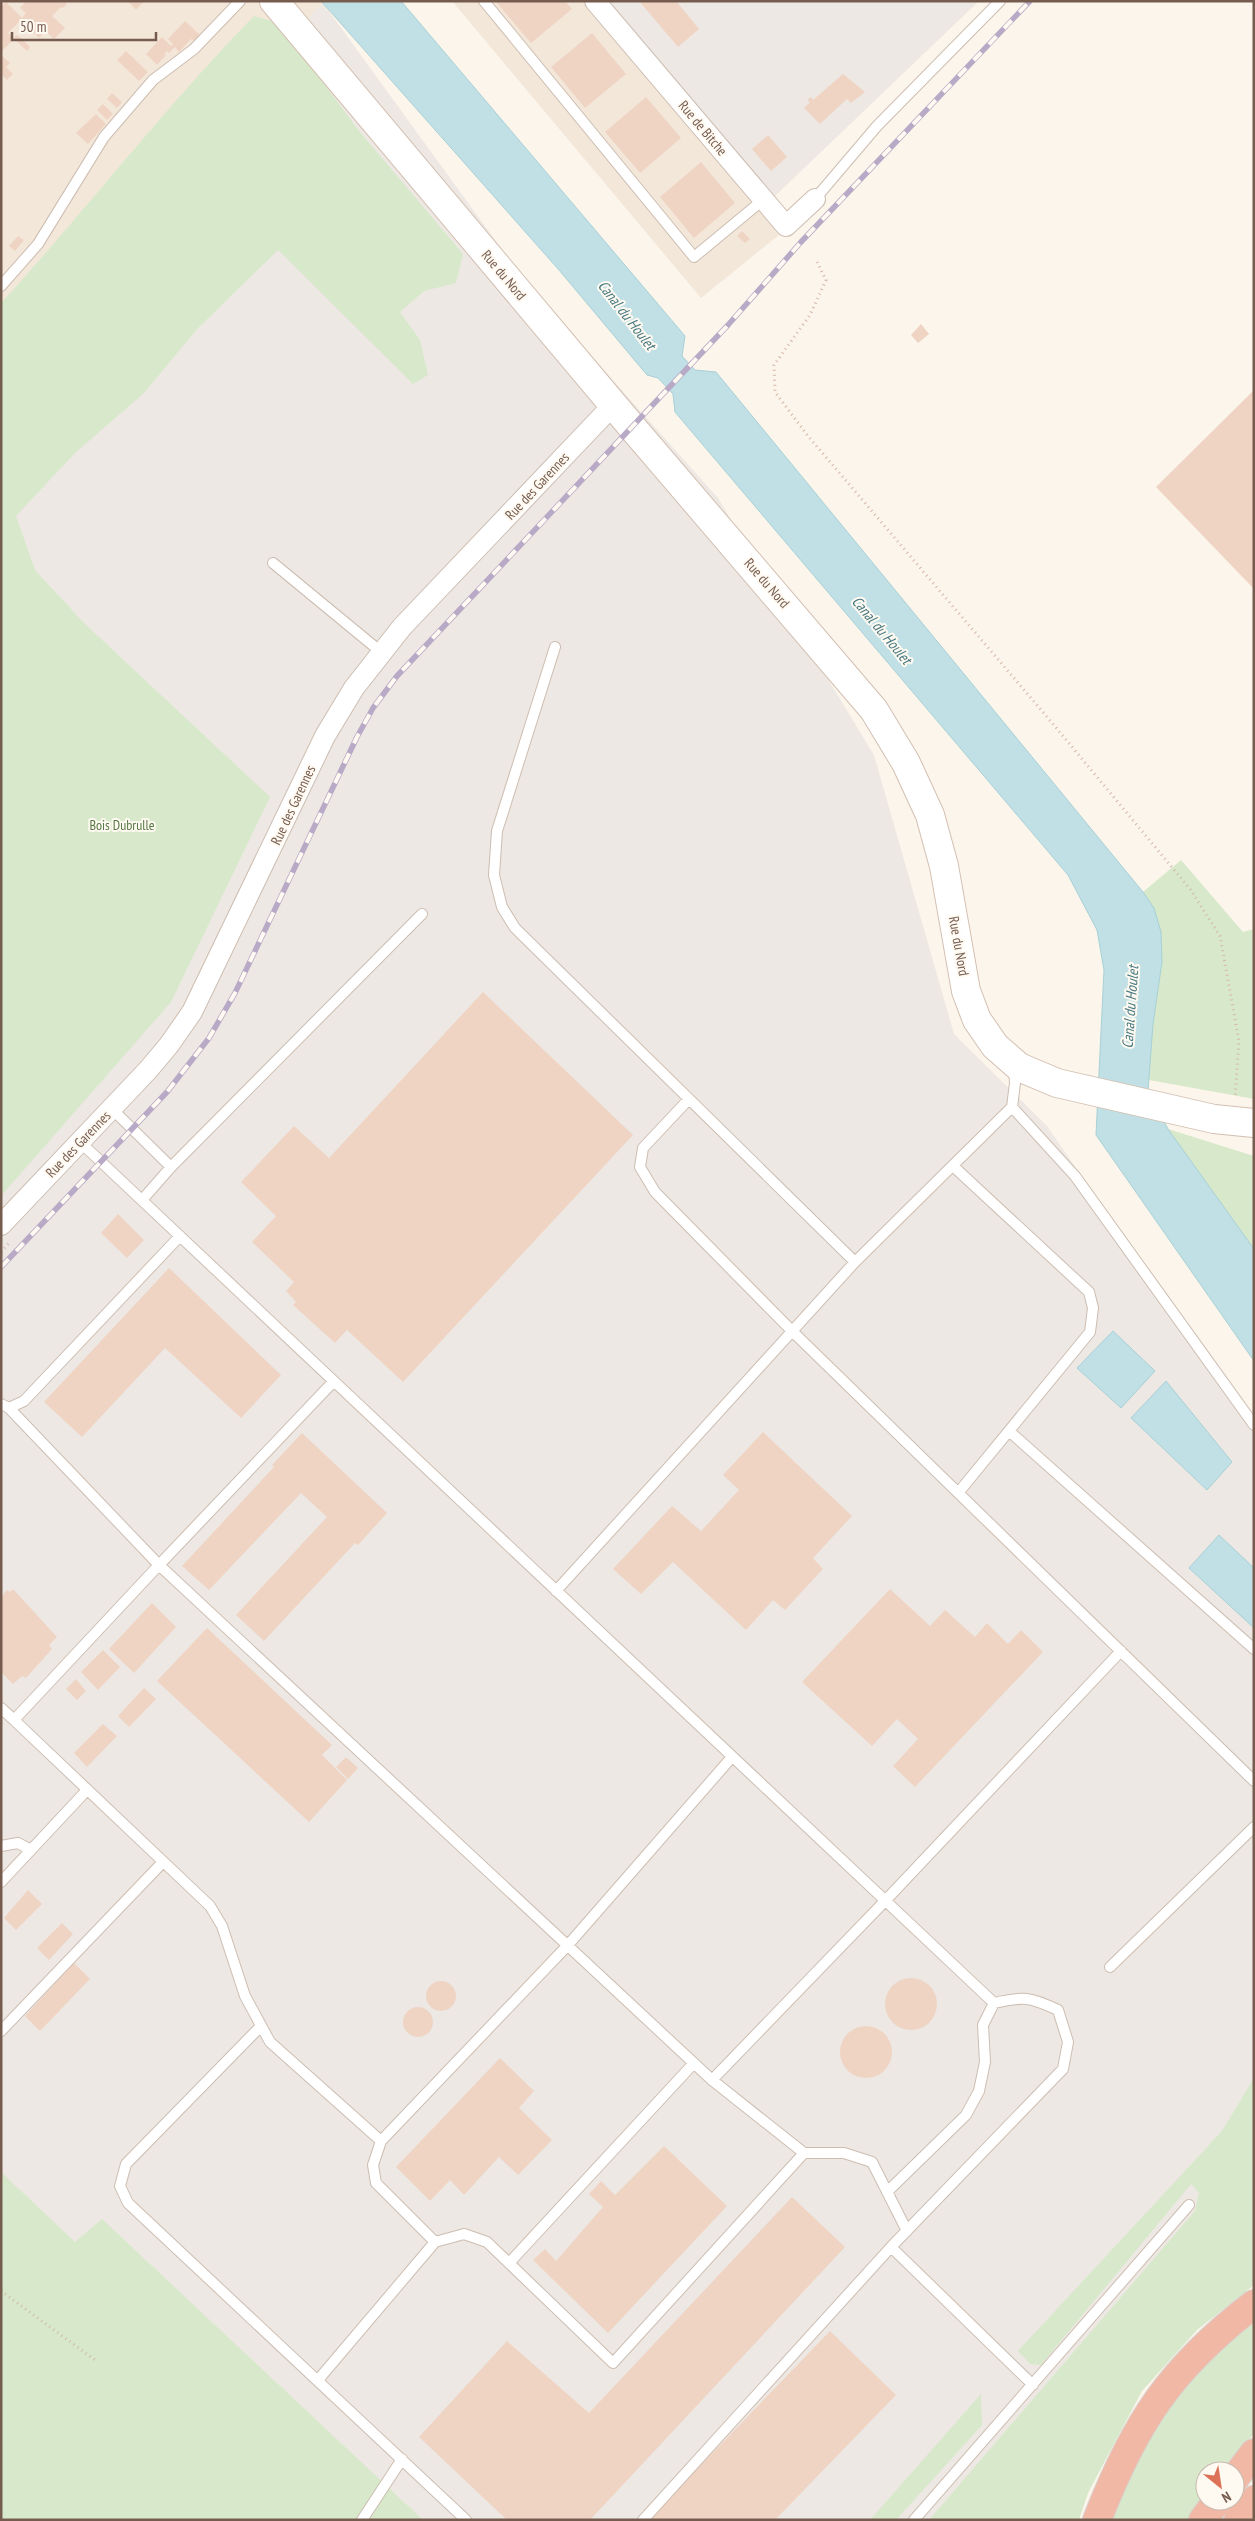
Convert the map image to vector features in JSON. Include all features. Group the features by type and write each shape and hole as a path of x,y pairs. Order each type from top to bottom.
{"highway":[{"path":"1098,2520 1123,2456 1159,2397 1202,2346 1254,2304"},
{"path":"1245,2465 1254,2453"},
{"path":"1238,2520 1254,2500"}],"street":[{"name":"Rue du Nord","path":"274,1 613,405 864,696 891,735 916,782 936,832 944,866 966,991 972,1009 988,1038 1014,1064 1037,1076 1072,1087 1214,1119 1254,1123"},
{"name":"Rue de Bitche","path":"595,1 786,226 816,199"},
{"name":"Rue des Garennes","path":"1,1225 112,1109 169,1045 192,1012 325,736 354,688 381,652 613,405"},
{"name":"Rue du Nord","path":"1214,1119 1254,1134"}],"lane":[{"path":"1,286 38,244 104,138 153,80 194,49 240,1"},
{"path":"484,1 694,257 764,199"},
{"path":"816,199 877,126 1000,1"},
{"path":"273,563 381,652"},
{"path":"554,646 497,831 494,875 502,907 515,928 855,1262"},
{"path":"142,1200 171,1167 422,914"},
{"path":"556,1590 855,1262 1012,1107 1016,1083 1014,1064"},
{"path":"689,1099 643,1148 640,1167 655,1192 792,1332 1254,1781"},
{"path":"1012,1107 1075,1176 1254,1425"},
{"path":"112,1109 171,1167"},
{"path":"80,1142 994,2003"},
{"path":"953,1166 1089,1292 1093,1308 1090,1332 958,1493"},
{"path":"180,1236 24,1401 5,1406 159,1565 712,2080 804,2153 844,2153 872,2162 907,2231"},
{"path":"14,1720 334,1381"},
{"path":"1009,1431 1254,1649"},
{"path":"712,2080 885,1901 1121,1651"},
{"path":"1,1708 210,1906 222,1926 245,1996 270,2042 381,2140"},
{"path":"435,2242 376,2183 373,2165 381,2140 568,1945 732,1757"},
{"path":"1,1882 87,1790"},
{"path":"1110,1967 1254,1826"},
{"path":"1,1846 18,1843 31,1850"},
{"path":"1,2031 164,1862"},
{"path":"643,2520 891,2247 1063,2069 1068,2042 1058,2010 1041,2002 1018,1997 994,2003 982,2025 984,2062 979,2090 966,2115 887,2192"},
{"path":"261,2026 126,2164 120,2186 128,2202 466,2520"},
{"path":"509,2263 694,2063"},
{"path":"318,2380 435,2242 464,2234 487,2242 613,2362 804,2153"},
{"path":"914,2520 1189,2205"},
{"path":"891,2247 1033,2385"},
{"path":"362,2520 402,2459"}],"path":[{"path":"817,262 826,280 810,315 774,365 774,392 808,436 1053,724 1190,889 1220,936 1238,1041 1235,1100 1214,1119"},
{"path":"1,2291 95,2360"}],"shaded area":[{"path":"1,1 325,1 1,336"},
{"path":"452,1 607,1 795,222 701,298"},
{"path":"607,1 979,1 774,197"},
{"path":"323,3 527,284 718,498 874,755 954,1034 1047,1126 1227,1387 1254,1422 1254,2128 1030,2520 1,2520 1,336"}],"green space":[{"name":"Bois Dubrulle","path":"254,16 279,23 359,131 463,254 456,283 424,291 400,312 420,340 428,375 413,384 278,250 197,329 144,393 75,453 16,516 35,570 84,623 270,797 171,1002 1,1196 1,303 189,86"},
{"path":"1181,860 1243,932 1254,929 1254,1099 1149,1080 1151,1037 1161,956 1158,924 1143,892"},
{"path":"1168,1129 1254,1156 1254,1249"},
{"path":"1254,2078 1254,2285 1197,2330 1142,2391 1088,2493 1079,2520 929,2520 1195,2211 1199,2193 1191,2184 1041,2365 1030,2364 1018,2351 1222,2131"},
{"path":"1,2172 75,2242 102,2219 423,2520 1,2520"},
{"path":"1254,2323 1254,2433 1234,2461 1195,2461 1196,2511 1188,2520 1109,2520 1142,2435 1172,2397 1222,2349"},
{"path":"981,2394 982,2425 896,2520 870,2520"}],"water":[{"name":"Canal du Houlet","path":"321,1 401,1 685,336 682,356 695,370 716,372 1143,892 1154,908 1161,932 1162,962 1153,1024 1148,1091 1168,1129 1254,1249 1254,1361 1096,1135 1104,970 1097,930 1068,875 675,412 673,394 658,378 647,375 559,270"},
{"path":"1113,1331 1155,1371 1121,1408 1077,1368"},
{"path":"1166,1381 1232,1462 1207,1490 1131,1418"},
{"path":"1219,1535 1254,1568 1254,1628 1189,1568"}],"building":[{"path":"26,1 64,1 67,4 52,16 65,28 54,39 45,31 39,38 21,20 8,33 14,38 16,35 21,38 30,47 27,51 14,39 1,52 1,7 6,2 22,18 26,13 20,8"},
{"path":"128,1 144,1 136,10"},
{"path":"565,1 572,9 531,43 496,2"},
{"path":"639,1 676,1 699,29 678,47"},
{"path":"185,21 200,35 194,41 191,39 179,52 175,47 169,53 167,51 164,54 166,55 157,65 146,54 162,37 171,46 173,44 168,39"},
{"path":"592,33 626,74 585,108 551,67"},
{"path":"126,51 148,72 139,81 117,60"},
{"path":"1,55 10,63 6,67 13,74 7,80 1,74"},
{"path":"843,74 865,92 851,103 847,99 820,124 804,108 810,102 807,100 811,97 813,100"},
{"path":"112,93 122,102 117,108 107,99"},
{"path":"646,97 681,138 640,173 605,132"},
{"path":"103,104 113,114 107,120 97,110"},
{"path":"96,114 106,124 88,144 76,133"},
{"path":"768,135 787,157 771,171 752,149"},
{"path":"701,162 735,203 694,238 660,197"},
{"path":"742,231 750,239 745,243 737,236"},
{"path":"18,236 24,240 15,251 9,246"},
{"path":"921,324 929,334 918,343 911,335"},
{"path":"1254,390 1254,589 1156,487"},
{"path":"483,992 633,1135 403,1382 347,1330 335,1343 293,1305 296,1302 286,1291 294,1282 252,1242 276,1216 241,1182 294,1126 329,1158"},
{"path":"118,1214 144,1240 127,1258 101,1233"},
{"path":"169,1268 281,1375 241,1418 165,1348 82,1437 44,1402"},
{"path":"763,1432 852,1516 813,1558 823,1569 785,1610 773,1600 746,1630 673,1562 641,1594 613,1569 672,1506 701,1531 739,1490 723,1475"},
{"path":"302,1433 387,1513 358,1545 355,1543 264,1641 236,1615 327,1517 301,1493 209,1590 182,1566 274,1467 272,1465"},
{"path":"13,1589 57,1637 49,1645 52,1649 26,1678 22,1676 13,1684 1,1672 1,1597 7,1590 10,1592"},
{"path":"890,1589 930,1626 945,1610 975,1637 987,1623 1008,1644 1021,1630 1043,1652 915,1787 893,1766 918,1739 897,1719 872,1746 802,1682"},
{"path":"152,1603 176,1627 134,1673 109,1649"},
{"path":"207,1628 332,1745 322,1755 347,1780 309,1822 157,1681"},
{"path":"103,1650 120,1667 98,1690 81,1672"},
{"path":"76,1679 86,1691 77,1700 66,1689"},
{"path":"144,1688 156,1699 129,1727 118,1716"},
{"path":"103,1724 117,1736 87,1767 74,1753"},
{"path":"346,1757 358,1768 348,1779 336,1767"},
{"path":"28,1890 42,1904 16,1930 4,1918"},
{"path":"62,1923 73,1934 49,1960 37,1948"},
{"path":"74,1963 90,1979 40,2031 25,2016"},
{"path":"911,1978 921,1980 929,1986 935,1994 937,2004 935,2014 929,2022 921,2028 911,2030 901,2028 893,2022 887,2014 885,2004 887,1994 893,1986 901,1980"},
{"path":"441,1981 447,1982 455,1990 455,2002 447,2010 441,2011 435,2010 427,2002 426,1996 427,1990 435,1982"},
{"path":"418,2007 428,2012 433,2022 428,2032 418,2037 408,2032 403,2022 408,2012"},
{"path":"866,2026 880,2030 888,2038 892,2052 888,2066 880,2074 866,2078 852,2074 844,2066 840,2052 844,2038 852,2030"},
{"path":"500,2058 534,2091 519,2108 552,2140 518,2175 499,2157 464,2195 450,2180 430,2201 396,2167"},
{"path":"664,2146 727,2206 608,2333 533,2260 545,2249 556,2261 603,2207 589,2194 601,2181 615,2195"},
{"path":"792,2197 845,2247 590,2520 507,2520 419,2437 507,2341 589,2413"},
{"path":"830,2331 896,2395 775,2520 648,2520"}],"railway":[{"path":"1,1267 167,1092 209,1038 235,993 357,737 373,708 397,676 728,325 801,242 1030,1"}]}
